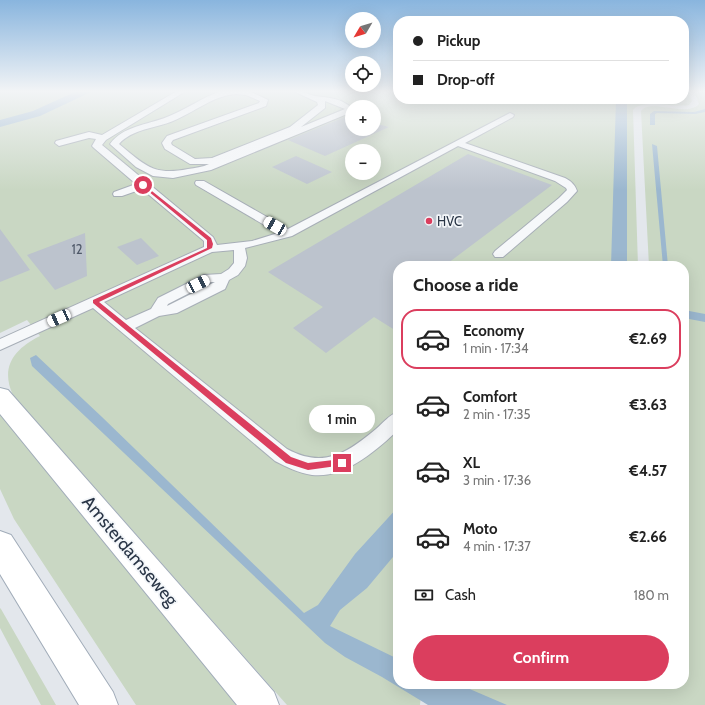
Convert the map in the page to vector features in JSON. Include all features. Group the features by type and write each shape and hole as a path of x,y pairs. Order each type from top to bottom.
{"main road":[{"name":"Amsterdamseweg","path":"0,397 261,705"},
{"path":"0,546 100,705"}],"lane":[{"path":"126,124 102,138 98,142 98,147 209,239 211,244 210,248"},
{"path":"155,124 124,134 116,140 114,144 139,165 156,174 173,175 208,168 316,124"},
{"path":"209,124 170,138 166,143 168,147 193,162 213,161 293,129 299,124"},
{"path":"0,346 210,248 266,242 288,234 493,124"},
{"path":"74,129 102,138"},
{"path":"59,143 89,135"},
{"path":"458,143 553,177 568,183 572,187 572,191 563,200 498,254"},
{"path":"200,183 288,234"},
{"path":"118,194 143,185"},
{"path":"125,327 156,312 172,310 220,286 223,278 234,272 240,266 242,258 239,246"},
{"path":"95,302 280,455 298,464 308,466 332,465 346,461 359,454 393,423"}],"green space":[{"path":"0,124 345,124 345,136 381,136 381,124 633,124 638,261 393,261 393,689 422,689 420,705 287,705 13,395 9,385 8,376 9,367 12,360 23,347 40,336 27,320 0,333"},
{"path":"642,124 705,124 705,705 445,705 446,689 689,689 689,261 649,261"},
{"path":"0,413 240,705 136,705 14,519 0,489"},
{"path":"0,608 56,705 41,705 0,628"}],"water":[{"path":"0,124 11,124 0,127"},
{"path":"615,124 627,124 627,261 611,261"},
{"path":"652,144 657,146 668,261 663,261"},
{"path":"689,311 705,314 705,322 689,319"},
{"path":"36,355 304,613 318,605 355,554 393,512 393,557 367,588 340,610 330,626 393,657 393,684 345,657 325,643 32,366 30,358"},
{"path":"402,689 470,689 507,705 428,705"}],"building":[{"path":"328,124 345,124 345,136 369,136 351,144 345,144 345,147 325,156 288,140"},
{"path":"381,125 389,127 381,131"},
{"name":"HVC","path":"468,154 552,185 451,261 393,261 393,329 374,317 326,353 293,328 323,307 268,272"},
{"path":"296,156 332,172 307,184 272,167"},
{"path":"0,229 30,270 0,282"},
{"path":"85,233 87,276 55,290 27,255"},
{"path":"141,238 159,256 137,265 117,247"}],"place":[{"name":"HVC","path":"429,221"}],"route":[{"path":"143,185 209,239 211,244 210,248 95,302 280,455 298,464 308,466 342,463"}]}
